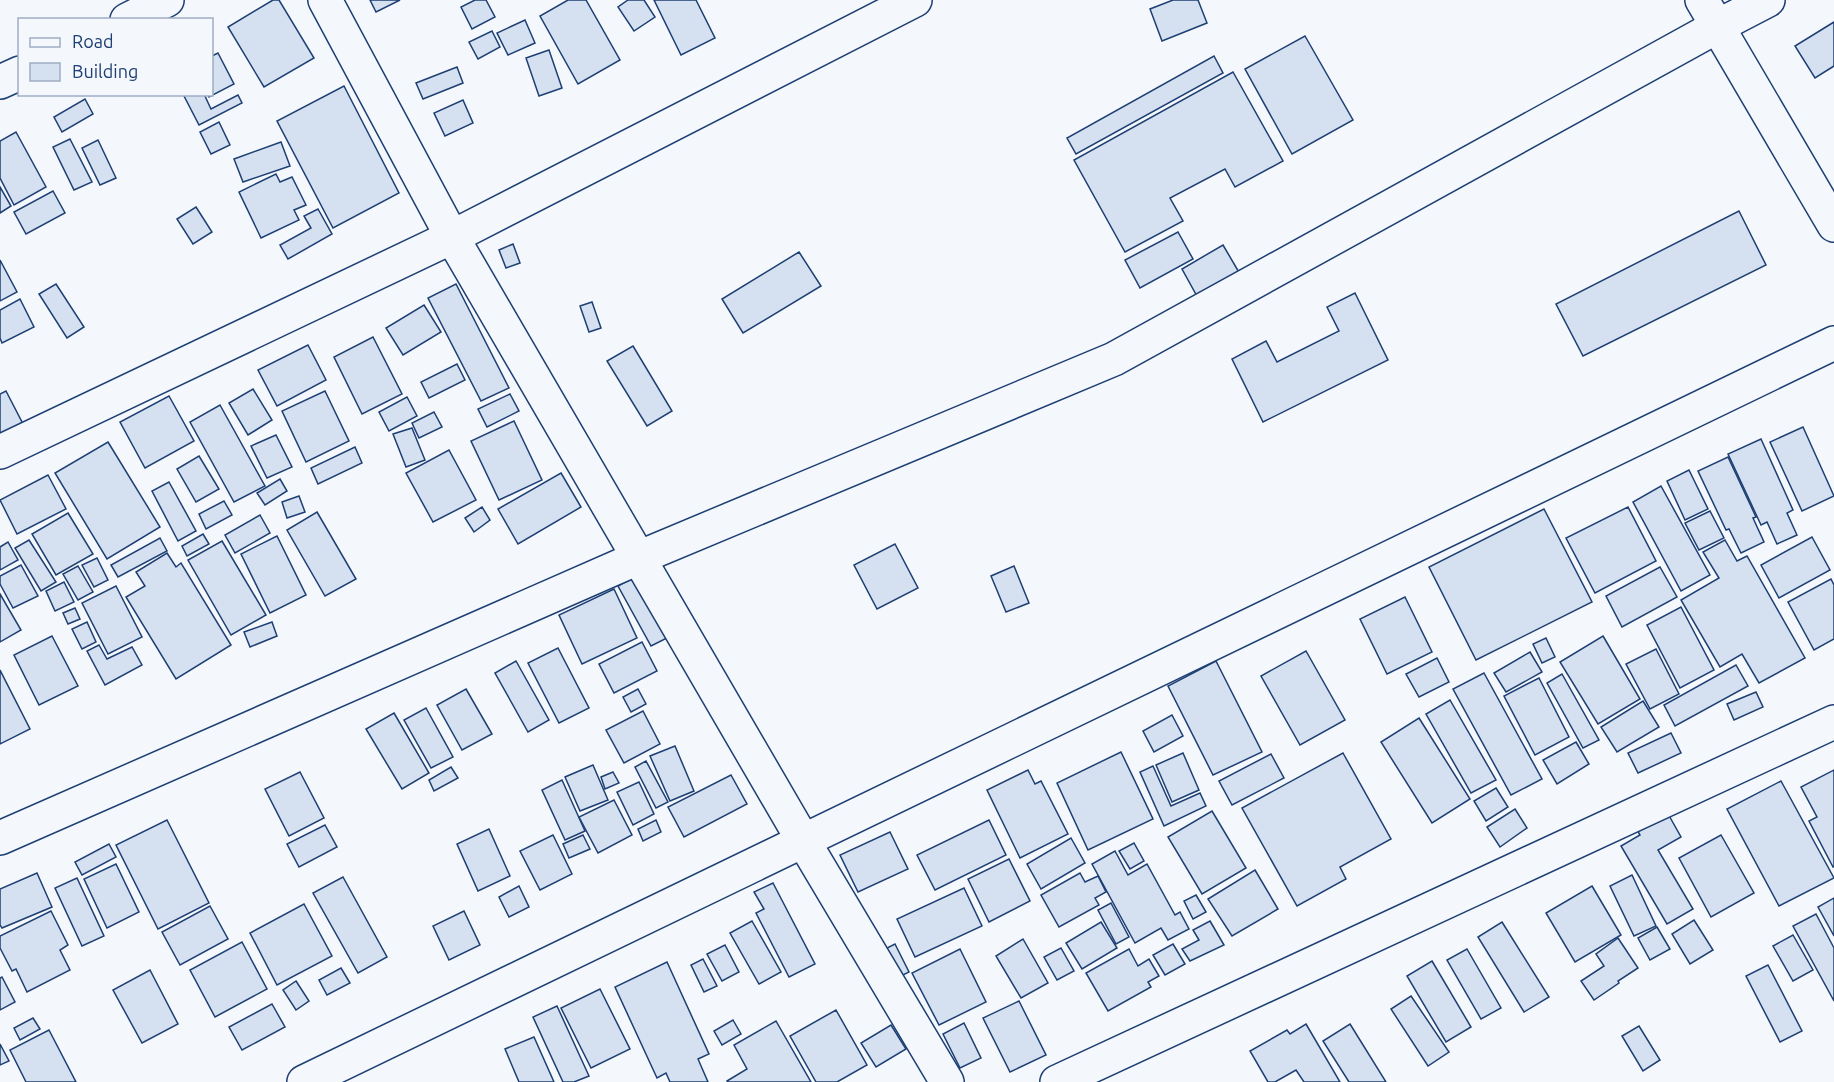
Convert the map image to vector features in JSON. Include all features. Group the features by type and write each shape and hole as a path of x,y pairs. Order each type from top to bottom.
{"street":[{"path":"131,18 167,0"},
{"path":"325,0 452,237 804,842 947,1082"},
{"path":"0,452 452,237 915,0"},
{"path":"0,838 639,558 1114,359 1710,13 1768,0"},
{"path":"1710,13 1834,225"},
{"path":"0,82 18,74"},
{"path":"304,1082 1834,343"},
{"path":"1057,1082 1834,722"}],"building":[{"path":"273,0 279,0 314,58 264,87 228,27"},
{"path":"370,0 400,0 376,12"},
{"path":"475,0 486,0 495,17 472,29 461,7"},
{"path":"568,0 586,0 620,60 578,84 540,16"},
{"path":"628,0 644,0 655,17 634,31 618,7"},
{"path":"654,0 696,0 715,38 681,55"},
{"path":"1173,0 1198,0 1207,23 1162,41 1150,9"},
{"path":"525,20 535,43 508,55 497,33"},
{"path":"1834,22 1834,66 1815,78 1795,46"},
{"path":"492,31 500,47 478,59 469,42"},
{"path":"1305,36 1353,120 1292,154 1245,69"},
{"path":"549,50 562,88 539,96 526,58"},
{"path":"218,53 234,84 213,95 213,56"},
{"path":"1214,56 1223,73 1076,154 1067,138"},
{"path":"457,67 463,83 423,99 416,83"},
{"path":"1233,72 1283,161 1235,187 1225,169 1170,198 1183,221 1125,252 1074,160"},
{"path":"344,86 399,193 333,228 277,121"},
{"path":"238,95 242,103 199,125 184,96 205,96 211,109"},
{"path":"85,99 93,114 62,132 54,117"},
{"path":"463,100 473,123 445,136 434,113"},
{"path":"219,122 230,145 211,154 200,132"},
{"path":"16,132 46,187 14,205 0,178 0,141"},
{"path":"70,139 92,182 74,190 53,147"},
{"path":"98,140 116,178 100,185 82,148"},
{"path":"281,142 290,166 243,182 234,159"},
{"path":"276,174 280,182 292,177 306,205 294,210 299,220 261,238 239,192"},
{"path":"0,187 11,206 0,213"},
{"path":"53,191 65,213 26,234 14,212"},
{"path":"196,207 212,232 193,244 177,219"},
{"path":"318,209 332,234 288,259 280,245 311,228 304,216"},
{"path":"1739,211 1766,265 1583,356 1556,304"},
{"path":"1178,232 1193,259 1140,288 1125,260"},
{"path":"513,244 520,263 506,268 499,250"},
{"path":"1223,245 1240,274 1198,298 1182,269"},
{"path":"799,252 821,286 743,333 722,299"},
{"path":"0,260 17,292 0,301"},
{"path":"56,284 84,327 67,338 39,294"},
{"path":"456,284 509,388 481,401 428,298"},
{"path":"1355,293 1388,360 1263,422 1232,359 1266,341 1277,362 1339,331 1327,307"},
{"path":"20,299 34,327 2,343 0,310"},
{"path":"592,302 601,328 589,332 580,306"},
{"path":"424,305 441,332 403,355 386,328"},
{"path":"373,337 402,394 362,414 334,357"},
{"path":"308,345 326,380 277,406 258,370"},
{"path":"633,346 672,411 647,426 607,361"},
{"path":"457,364 465,380 429,398 421,382"},
{"path":"253,389 272,420 248,435 229,403"},
{"path":"6,391 23,424 0,436 0,394"},
{"path":"325,391 349,441 306,462 282,411"},
{"path":"510,394 519,411 487,427 478,409"},
{"path":"169,396 194,441 145,468 120,422"},
{"path":"407,397 417,416 389,431 379,412"},
{"path":"220,405 265,486 234,502 190,422"},
{"path":"434,412 442,427 419,438 412,423"},
{"path":"514,421 542,480 499,500 471,441"},
{"path":"1803,427 1834,496 1802,511 1770,442"},
{"path":"412,428 425,460 406,467 393,434"},
{"path":"276,435 292,467 267,478 251,446"},
{"path":"1761,439 1793,510 1787,513 1797,535 1777,544 1767,522 1761,525 1728,454"},
{"path":"108,442 160,527 107,559 55,473"},
{"path":"355,447 362,463 318,484 311,468"},
{"path":"449,450 476,500 433,522 406,473"},
{"path":"199,456 219,489 196,502 177,469"},
{"path":"1728,457 1756,517 1753,518 1764,542 1741,553 1729,529 1726,530 1698,471"},
{"path":"1689,470 1708,509 1685,520 1667,481"},
{"path":"561,473 581,507 518,544 498,509"},
{"path":"48,475 66,509 17,534 0,500"},
{"path":"280,479 287,491 265,505 257,493"},
{"path":"169,482 196,531 178,541 152,491"},
{"path":"1661,486 1710,575 1681,591 1633,502"},
{"path":"299,496 305,512 287,518 282,502"},
{"path":"224,501 232,515 206,529 199,514"},
{"path":"482,507 490,520 474,532 465,518"},
{"path":"1628,507 1656,561 1595,593 1566,538"},
{"path":"1544,509 1592,602 1476,660 1429,567"},
{"path":"1710,511 1724,538 1699,550 1685,523"},
{"path":"317,512 356,579 325,596 287,530"},
{"path":"68,513 93,554 56,575 32,534"},
{"path":"260,515 270,533 235,553 225,535"},
{"path":"203,534 209,544 187,556 182,546"},
{"path":"277,536 306,595 270,613 241,554"},
{"path":"1812,537 1830,570 1779,598 1761,565"},
{"path":"160,538 167,551 118,577 111,565"},
{"path":"29,540 56,582 41,591 15,548"},
{"path":"1725,540 1737,561 1747,556 1805,658 1759,683 1742,654 1720,667 1681,600 1719,578 1703,552"},
{"path":"222,541 266,615 231,635 188,560"},
{"path":"8,542 18,560 0,570 0,547"},
{"path":"895,544 918,588 877,609 854,565"},
{"path":"167,553 176,567 181,563 231,645 176,679 126,597 145,586 136,572"},
{"path":"97,558 108,580 94,587 82,565"},
{"path":"21,565 38,596 13,608 0,584 0,576"},
{"path":"78,566 93,592 78,600 63,574"},
{"path":"1014,566 1029,603 1006,612 991,576"},
{"path":"1660,567 1677,597 1622,627 1606,596"},
{"path":"639,574 673,635 651,646 618,586"},
{"path":"1831,579 1834,585 1834,639 1814,650 1788,602"},
{"path":"64,582 74,602 55,611 46,591"},
{"path":"116,586 142,637 108,654 82,603"},
{"path":"614,589 637,638 582,664 559,615"},
{"path":"0,594 21,630 0,642"},
{"path":"1405,597 1432,652 1387,674 1360,619"},
{"path":"1681,607 1714,670 1680,688 1647,625"},
{"path":"75,608 80,619 68,624 63,613"},
{"path":"87,622 96,642 82,649 72,629"},
{"path":"272,622 277,636 250,647 244,632"},
{"path":"52,636 78,686 39,705 14,655"},
{"path":"1603,636 1640,699 1598,724 1560,662"},
{"path":"1546,638 1555,657 1542,663 1533,644"},
{"path":"642,642 657,671 614,693 599,664"},
{"path":"99,645 107,659 132,647 142,665 105,685 87,651"},
{"path":"558,648 589,708 559,723 528,663"},
{"path":"1656,649 1679,694 1650,709 1626,664"},
{"path":"1306,651 1345,720 1300,745 1261,676"},
{"path":"1530,652 1542,672 1506,692 1494,673"},
{"path":"1437,658 1449,682 1419,697 1406,674"},
{"path":"516,661 549,720 528,732 495,673"},
{"path":"1216,661 1262,752 1213,775 1168,686"},
{"path":"1736,665 1748,686 1675,726 1664,705"},
{"path":"0,670 30,729 0,744"},
{"path":"1484,673 1542,779 1511,795 1453,689"},
{"path":"1562,674 1599,740 1583,748 1547,683"},
{"path":"1539,678 1569,737 1535,755 1504,696"},
{"path":"466,689 492,734 462,750 437,705"},
{"path":"638,689 646,704 631,712 623,697"},
{"path":"1756,692 1763,707 1734,720 1727,704"},
{"path":"1450,700 1496,780 1471,793 1426,714"},
{"path":"1643,701 1659,727 1617,752 1601,727"},
{"path":"426,708 453,757 431,768 404,720"},
{"path":"643,711 660,744 624,763 606,730"},
{"path":"394,713 429,773 402,789 366,729"},
{"path":"1172,715 1183,736 1154,752 1143,731"},
{"path":"1419,718 1470,799 1432,823 1381,742"},
{"path":"1671,733 1681,753 1638,773 1628,753"},
{"path":"1576,742 1589,764 1557,784 1543,760"},
{"path":"675,746 694,791 670,801 650,756"},
{"path":"1121,752 1153,819 1088,850 1057,783"},
{"path":"1183,753 1199,790 1172,802 1156,765"},
{"path":"1343,753 1391,839 1340,867 1346,879 1297,906 1242,808"},
{"path":"1271,754 1284,778 1232,805 1219,781"},
{"path":"646,761 668,802 656,808 635,767"},
{"path":"593,765 608,800 580,811 565,777"},
{"path":"1153,766 1171,806 1200,793 1206,806 1164,826 1140,772"},
{"path":"451,767 458,778 434,791 429,780"},
{"path":"1028,770 1035,784 1041,781 1068,834 1020,858 987,790"},
{"path":"1834,770 1833,867 1809,821 1817,817 1801,787"},
{"path":"300,772 324,818 289,836 265,789"},
{"path":"613,772 619,783 605,789 601,777"},
{"path":"731,775 747,804 684,837 668,807"},
{"path":"562,780 585,831 565,840 542,790"},
{"path":"1781,781 1834,878 1779,906 1727,809"},
{"path":"639,782 654,814 633,825 617,792"},
{"path":"1496,788 1508,807 1486,821 1474,801"},
{"path":"614,800 632,835 598,853 579,817"},
{"path":"1515,809 1527,828 1500,847 1487,827"},
{"path":"1212,811 1246,868 1202,894 1168,837"},
{"path":"1667,812 1681,837 1658,850 1693,909 1667,924 1621,846 1640,835 1637,830"},
{"path":"167,820 209,903 158,929 116,845"},
{"path":"656,820 661,832 643,841 638,829"},
{"path":"989,820 1006,855 935,890 917,855"},
{"path":"325,825 337,847 299,867 287,844"},
{"path":"489,829 510,876 478,891 457,844"},
{"path":"890,832 908,869 858,892 840,855"},
{"path":"553,835 572,874 540,890 520,851"},
{"path":"583,835 590,849 569,858 563,844"},
{"path":"1721,835 1754,893 1711,917 1679,858"},
{"path":"1071,838 1085,863 1041,889 1027,864"},
{"path":"1134,843 1144,861 1130,869 1119,851"},
{"path":"109,844 116,857 82,875 75,862"},
{"path":"1115,851 1128,875 1147,864 1175,915 1180,912 1189,929 1168,940 1161,928 1135,943 1092,864"},
{"path":"1009,859 1030,901 989,922 968,879"},
{"path":"116,864 139,912 107,928 84,879"},
{"path":"1255,870 1278,909 1232,936 1208,899"},
{"path":"37,873 52,907 2,928 0,925 0,889"},
{"path":"1080,873 1085,882 1098,876 1106,892 1095,898 1099,905 1059,927 1041,895"},
{"path":"1632,875 1656,926 1634,936 1610,886"},
{"path":"343,877 387,957 358,973 313,893"},
{"path":"77,878 104,936 82,946 55,888"},
{"path":"773,883 815,964 789,977 756,913 764,909 754,892"},
{"path":"519,886 529,907 509,917 499,897"},
{"path":"1592,886 1621,935 1575,962 1546,913"},
{"path":"964,888 982,926 915,957 897,919"},
{"path":"1196,895 1206,912 1193,919 1184,901"},
{"path":"1834,898 1834,936 1818,907"},
{"path":"1111,903 1129,937 1116,944 1098,910"},
{"path":"304,904 332,956 277,985 250,933"},
{"path":"210,906 228,939 180,965 162,932"},
{"path":"51,911 68,945 60,950 70,970 27,992 16,969 12,971 0,948 0,936"},
{"path":"464,911 480,945 449,960 433,926"},
{"path":"1816,914 1834,948 1834,1001 1793,926"},
{"path":"1694,920 1713,950 1690,964 1672,934"},
{"path":"752,921 781,972 759,984 730,933"},
{"path":"1210,921 1224,945 1190,961 1182,949 1199,940 1193,930"},
{"path":"1101,922 1117,948 1082,969 1066,943"},
{"path":"1502,922 1549,997 1524,1012 1478,937"},
{"path":"1657,927 1670,949 1650,960 1638,938"},
{"path":"1793,935 1813,970 1793,981 1773,946"},
{"path":"1618,938 1638,968 1594,1000 1581,981 1604,966 1596,954"},
{"path":"1023,939 1048,983 1021,998 996,956"},
{"path":"242,942 267,989 215,1017 190,970"},
{"path":"895,944 909,972 897,978 883,950"},
{"path":"1173,944 1185,964 1165,975 1153,955"},
{"path":"725,945 739,972 722,981 707,954"},
{"path":"1061,948 1074,971 1057,980 1044,957"},
{"path":"960,949 986,1002 939,1025 912,973"},
{"path":"1129,949 1138,966 1149,959 1159,976 1148,982 1151,987 1108,1011 1086,973"},
{"path":"1467,949 1501,1008 1481,1019 1447,960"},
{"path":"703,959 717,986 704,992 691,965"},
{"path":"1432,961 1471,1027 1446,1042 1407,976"},
{"path":"667,962 709,1054 698,1059 708,1082 670,1082 666,1073 657,1078 615,987"},
{"path":"1768,965 1802,1031 1780,1042 1746,976"},
{"path":"341,968 350,983 327,995 319,980"},
{"path":"150,970 178,1024 142,1043 113,990"},
{"path":"2,977 15,1002 0,1010 0,978"},
{"path":"296,981 309,1001 296,1010 283,990"},
{"path":"600,989 630,1049 591,1068 561,1008"},
{"path":"1411,996 1449,1052 1428,1066 1391,1009"},
{"path":"1019,1001 1046,1055 1010,1072 983,1018"},
{"path":"272,1004 285,1027 242,1050 229,1027"},
{"path":"557,1006 589,1076 574,1082 563,1082 533,1017"},
{"path":"836,1010 867,1065 837,1082 816,1082 790,1036"},
{"path":"33,1018 40,1029 20,1040 14,1028"},
{"path":"733,1020 741,1034 722,1045 714,1031"},
{"path":"776,1021 811,1082 728,1082 747,1069 734,1045"},
{"path":"964,1023 981,1058 960,1068 943,1034"},
{"path":"1306,1024 1340,1082 1304,1082 1296,1070 1275,1082 1268,1082 1250,1051 1287,1030 1290,1034"},
{"path":"1350,1024 1386,1082 1349,1082 1323,1041"},
{"path":"891,1025 906,1049 876,1067 861,1043"},
{"path":"1639,1026 1660,1060 1643,1071 1622,1036"},
{"path":"49,1030 76,1082 26,1082 10,1050"},
{"path":"534,1037 554,1082 519,1082 505,1049"},
{"path":"0,1044 9,1061 0,1065"}]}
